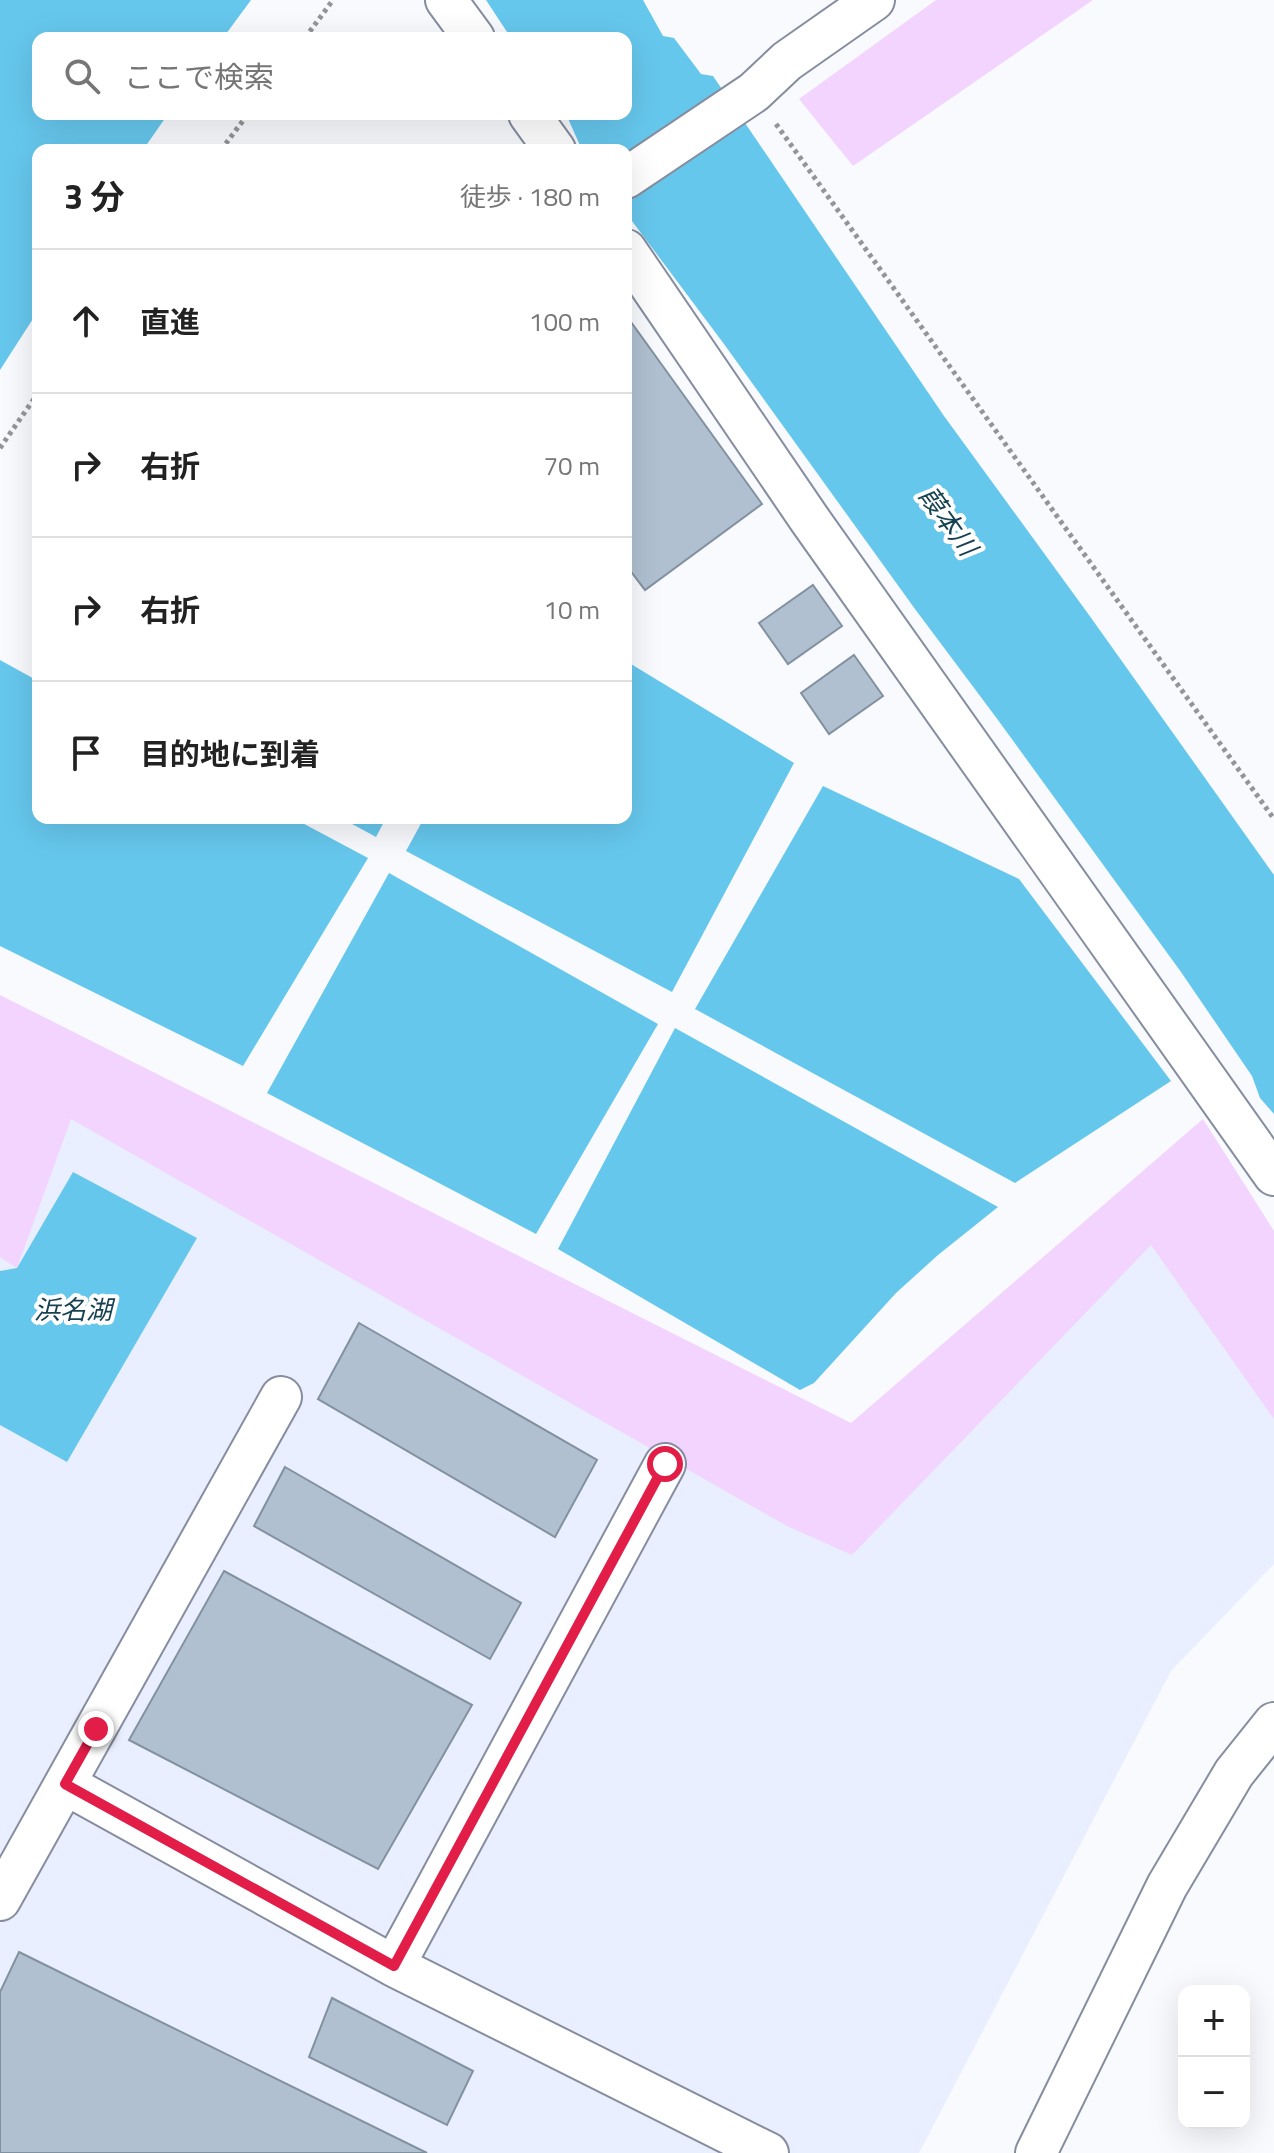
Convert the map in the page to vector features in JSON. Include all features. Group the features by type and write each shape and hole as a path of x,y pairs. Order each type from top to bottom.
{"street":[{"path":"446,0 470,32"},
{"path":"632,174 754,92 787,61 874,0"},
{"path":"533,120 551,144"},
{"path":"632,259 810,520 1274,1175"},
{"path":"0,1900 281,1397"},
{"path":"394,1966 665,1464"},
{"path":"1036,2153 1167,1886 1234,1773 1274,1723"},
{"path":"65,1784 394,1966 768,2153"}],"path":[{"path":"309,32 333,0"},
{"path":"754,92 1274,819"},
{"path":"226,144 244,120"},
{"path":"0,448 32,402"}],"shaded area":[{"path":"936,0 1093,0 853,166 799,99"},
{"path":"0,995 851,1423 1203,1119 1274,1231 1274,1419 1151,1245 852,1555 787,1526 71,1119 17,1268 0,1257"},
{"path":"0,998 873,1486 1216,1188 1274,1280 1274,1564 1171,1671 919,2153 0,2153"}],"water":[{"path":"0,0 251,0 227,32 32,32 32,120 164,120 147,144 32,144 32,320 0,370"},
{"name":"葭本川","path":"486,0 643,0 663,36 674,38 701,74 713,76 944,416 1274,875 1274,1114 1260,1098 1252,1076 1181,972 632,221 632,144 579,144 569,120 632,120 632,32 507,32"},
{"path":"0,660 32,678 32,824 304,824 368,858 243,1066 0,946"},
{"path":"632,665 794,763 672,992 406,851 421,824 632,824"},
{"path":"823,786 1019,879 1171,1081 1015,1183 695,1009"},
{"path":"352,824 383,824 376,837"},
{"path":"389,873 658,1024 536,1234 267,1093"},
{"path":"675,1028 998,1207 896,1293 814,1383 800,1390 558,1249"},
{"name":"浜名湖","path":"73,1172 197,1238 67,1462 0,1425 0,1271 17,1268"}],"building":[{"path":"632,323 762,504 645,590 632,573"},
{"path":"813,585 842,626 788,664 759,623"},
{"path":"854,655 883,696 829,734 801,693"},
{"path":"359,1323 597,1460 555,1537 318,1399"},
{"path":"285,1467 521,1603 490,1659 254,1526"},
{"path":"224,1571 472,1705 378,1869 129,1740"},
{"path":"19,1952 427,2153 0,2153 0,1992"},
{"path":"332,1998 473,2071 447,2125 309,2057"}],"route":[{"path":"96,1729 65,1784 394,1966 665,1464"}]}
